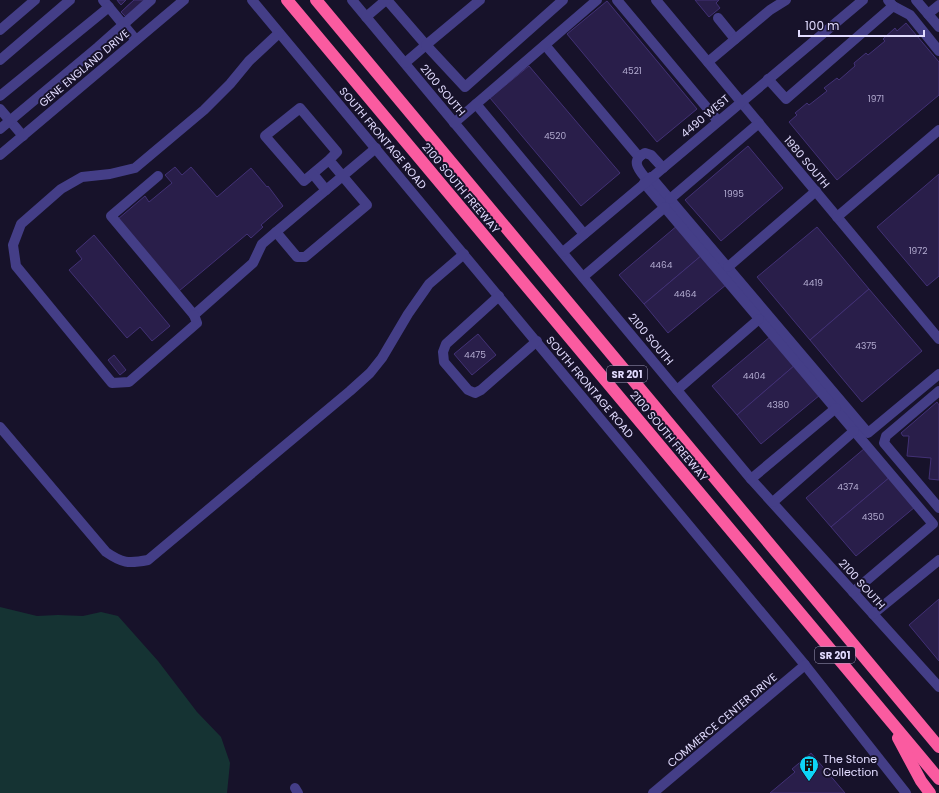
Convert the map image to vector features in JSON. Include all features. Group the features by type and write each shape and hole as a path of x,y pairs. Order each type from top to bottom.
{"highway":[{"name":"2100 SOUTH FREEWAY","path":"287,0 939,779"},
{"name":"2100 SOUTH FREEWAY","path":"316,0 939,747"},
{"path":"878,674 939,741"},
{"path":"886,716 921,781 930,793"}],"street":[{"path":"0,30 36,0"},
{"path":"0,60 70,0"},
{"path":"0,129 152,0"},
{"name":"GENE ENGLAND DRIVE","path":"0,155 184,0"},
{"name":"SOUTH FRONTAGE ROAD","path":"252,0 805,665 906,793"},
{"name":"2100 SOUTH","path":"352,0 751,479 939,687"},
{"path":"366,17 387,0 465,87 563,0"},
{"path":"405,63 480,0"},
{"path":"454,123 597,0"},
{"path":"617,0 718,121"},
{"name":"1980 SOUTH","path":"656,0 938,336"},
{"path":"708,62 770,10 786,0"},
{"name":"4490 WEST","path":"563,252 863,0"},
{"path":"916,0 939,27"},
{"path":"0,96 106,3 136,40"},
{"path":"768,79 786,99 891,3 910,15 939,51"},
{"path":"928,14 939,5"},
{"path":"718,18 735,39"},
{"path":"158,176 111,216 194,315 197,323 129,382 112,383 16,266 13,245 21,224 61,189 82,177 110,174 136,168 204,110 230,84 249,61 279,33"},
{"path":"545,45 639,157"},
{"path":"476,104 584,234"},
{"path":"300,108 337,152 329,160 304,181 266,136 300,108"},
{"path":"0,109 23,136"},
{"path":"583,277 759,123"},
{"path":"837,217 939,130"},
{"path":"194,315 253,263 262,244 376,148"},
{"path":"663,168 649,154 645,153 636,161 638,169 667,203 759,319 933,524 853,592"},
{"path":"276,232 297,257 305,257 368,205 329,160"},
{"path":"312,174 326,190"},
{"path":"728,267 816,191"},
{"path":"667,203 728,267 868,433 939,374"},
{"path":"0,426 106,552 118,560 125,562 133,563 148,560 370,373 382,358 408,314 425,289 464,254"},
{"path":"499,296 446,344 443,352 444,362 468,390 475,393 481,390 537,341"},
{"path":"677,390 759,319"},
{"path":"939,391 886,436 884,443 939,508"},
{"path":"751,479 836,408"},
{"path":"773,502 854,431"},
{"path":"873,614 939,560"},
{"name":"COMMERCE CENTER DRIVE","path":"653,793 805,665"}],"green space":[{"path":"0,607 37,616 83,616 101,612 118,616 158,661 197,712 221,737 230,763 227,793 0,793"}],"building":[{"path":"117,0 126,0 121,5"},
{"path":"117,0 126,0 121,5"},
{"path":"134,0 147,0 126,17 121,12"},
{"path":"134,0 147,0 126,17 121,12"},
{"path":"695,0 719,0 716,3 720,8 709,17"},
{"path":"607,1 697,109 657,142 567,34"},
{"path":"906,23 939,62 939,95 837,180 789,122 797,115 795,113 807,103 809,105 827,91 824,88 837,78 839,80 855,66 854,63 866,53 868,55 885,41 883,39 895,28 897,31"},
{"path":"529,66 620,173 581,206 490,98"},
{"path":"748,146 783,188 721,241 685,200"},
{"path":"175,167 182,175 191,167 217,197 251,168 267,187 268,186 283,206 261,225 263,227 251,238 247,234 179,291 118,219 145,196 149,202 172,183 165,175"},
{"path":"939,174 939,276 927,286 877,227"},
{"path":"678,225 702,255 644,304 619,275"},
{"path":"817,227 869,289 810,340 757,277"},
{"path":"94,235 170,326 152,341 140,327 127,338 69,270 82,259 76,251"},
{"path":"702,255 727,284 668,333 644,304"},
{"path":"869,289 922,351 862,402 810,340"},
{"path":"478,334 496,355 472,375 454,354"},
{"path":"771,336 795,365 737,415 712,386"},
{"path":"114,355 126,370 120,375 108,360"},
{"path":"795,365 820,395 761,444 737,415"},
{"path":"937,402 939,405 939,480 929,479 931,458 907,456 909,436 903,436 901,433"},
{"path":"865,448 890,477 831,527 806,498"},
{"path":"890,477 915,507 856,556 831,527"},
{"path":"939,599 939,661 909,625"},
{"name":"The Stone Collection","path":"811,753 845,793 770,793 795,772 792,769"}],"place":[{"name":"The Stone Collection","path":"809,782"}]}
